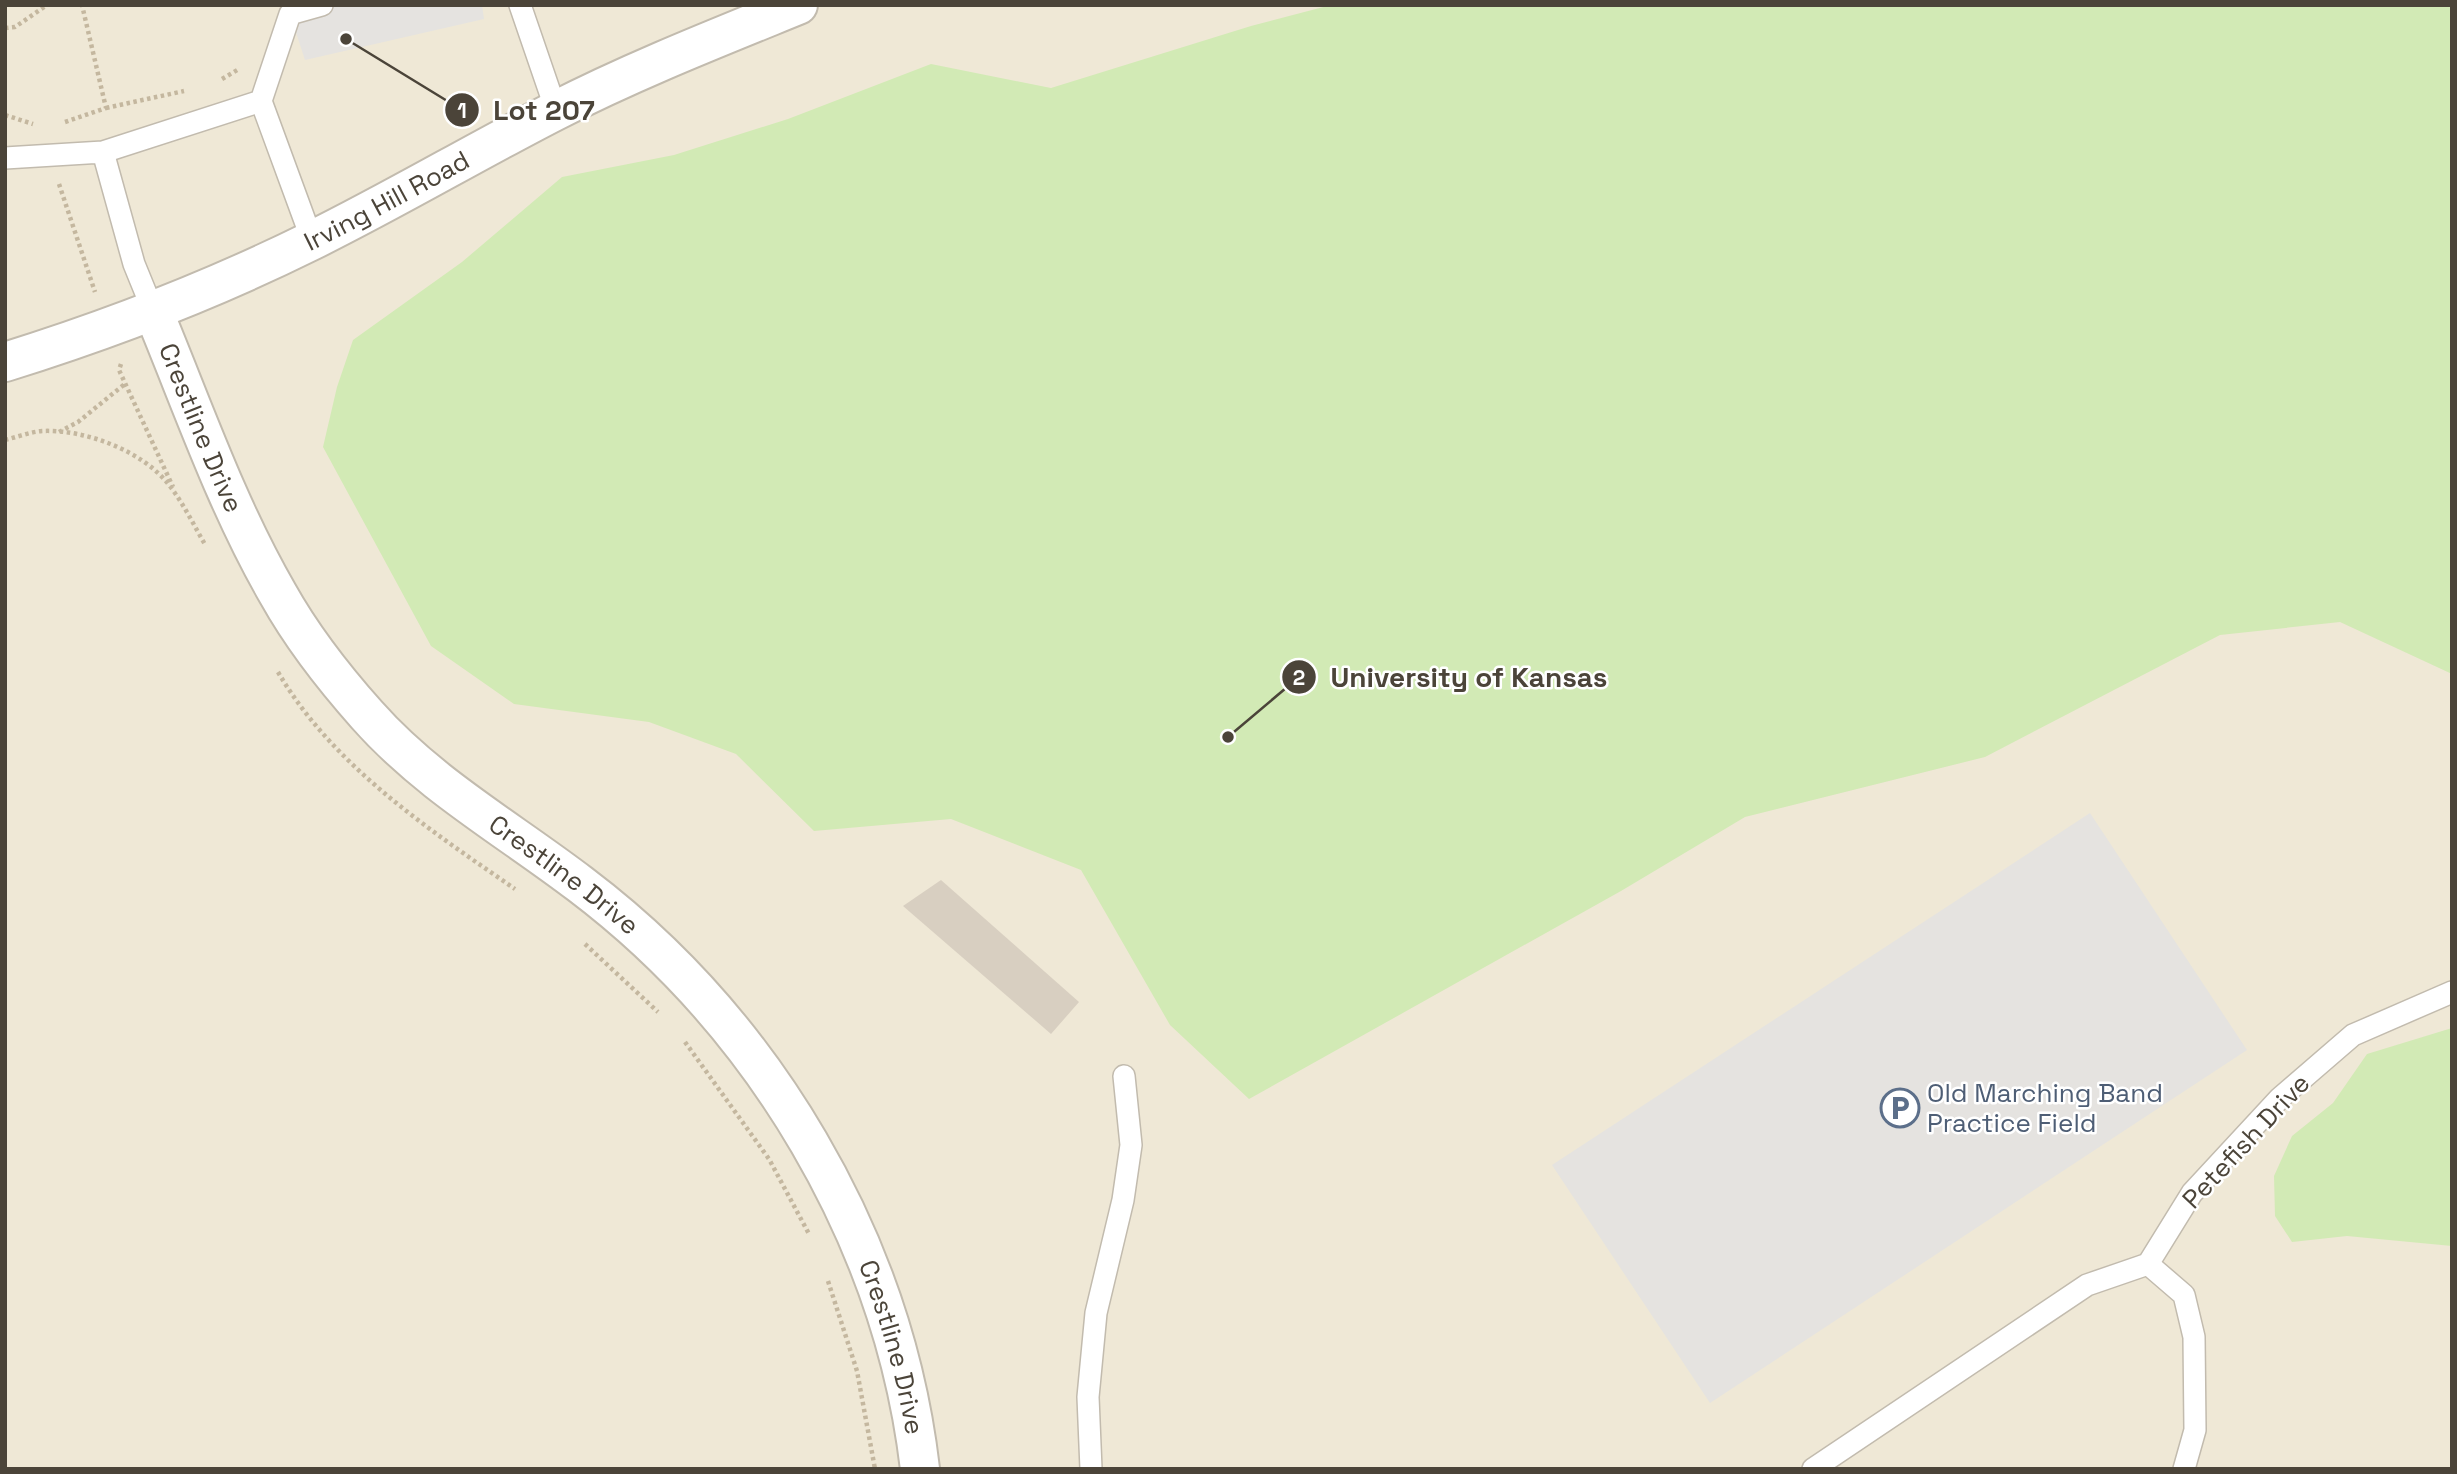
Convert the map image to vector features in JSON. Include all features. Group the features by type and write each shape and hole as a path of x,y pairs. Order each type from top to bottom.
{"street":[{"name":"Irving Hill Road","path":"5,362 154,313 312,240 556,110 694,47 798,5"},
{"name":"Crestline Drive","path":"154,313 246,532 279,596 325,664 369,718 430,775 579,883 666,956 776,1088 821,1164 863,1252 895,1339 914,1423 920,1469"}],"lane":[{"path":"312,240 261,101 290,14 322,5"},
{"path":"520,5 556,110"},
{"path":"5,158 103,152 261,101"},
{"path":"103,152 134,264 154,313"},
{"name":"Petefish Drive","path":"2148,1264 2192,1193 2280,1098 2353,1035 2452,992"},
{"path":"1091,1469 1088,1397 1096,1313 1123,1200 1131,1145 1124,1076"},
{"path":"1813,1469 2087,1285 2148,1264 2184,1295 2194,1337 2195,1430 2184,1469"}],"path":[{"path":"5,29 15,27 47,5"},
{"path":"82,5 106,108"},
{"path":"215,83 243,67"},
{"path":"5,115 46,128 106,108 188,90"},
{"path":"46,128 95,293"},
{"path":"123,356 120,370 179,501"},
{"path":"58,432 78,422 126,383"},
{"path":"5,440 35,432 58,432 108,444 142,461 169,485 206,548"},
{"path":"274,665 294,700 356,768 434,834 527,897"},
{"path":"580,939 666,1020"},
{"path":"683,1039 769,1159 813,1242"},
{"path":"828,1280 857,1371 875,1469"}],"shaded area":[{"path":"5,5 2452,5 2452,1469 5,1469"},
{"path":"287,5 482,5 484,19 305,60"},
{"name":"Old Marching Band Practice Field","path":"2090,813 2247,1050 1710,1403 1552,1165"}],"green space":[{"path":"1331,5 2452,5 2452,674 2340,622 2220,635 1985,757 1745,817 1621,891 1249,1099 1170,1025 1081,870 951,819 814,831 736,754 649,722 514,704 431,646 323,447 337,387 353,340 462,262 562,177 674,155 788,119 931,64 1051,88 1251,26"},
{"path":"2452,1028 2452,1246 2347,1236 2292,1242 2275,1216 2274,1176 2292,1136 2333,1103 2367,1054"}],"building":[{"path":"941,880 1079,1002 1051,1034 903,906"}],"place":[{"name":"Lot 207","path":"346,39"},
{"name":"University of Kansas","path":"1228,737"},
{"name":"Old Marching Band Practice Field","path":"1900,1108"}]}
